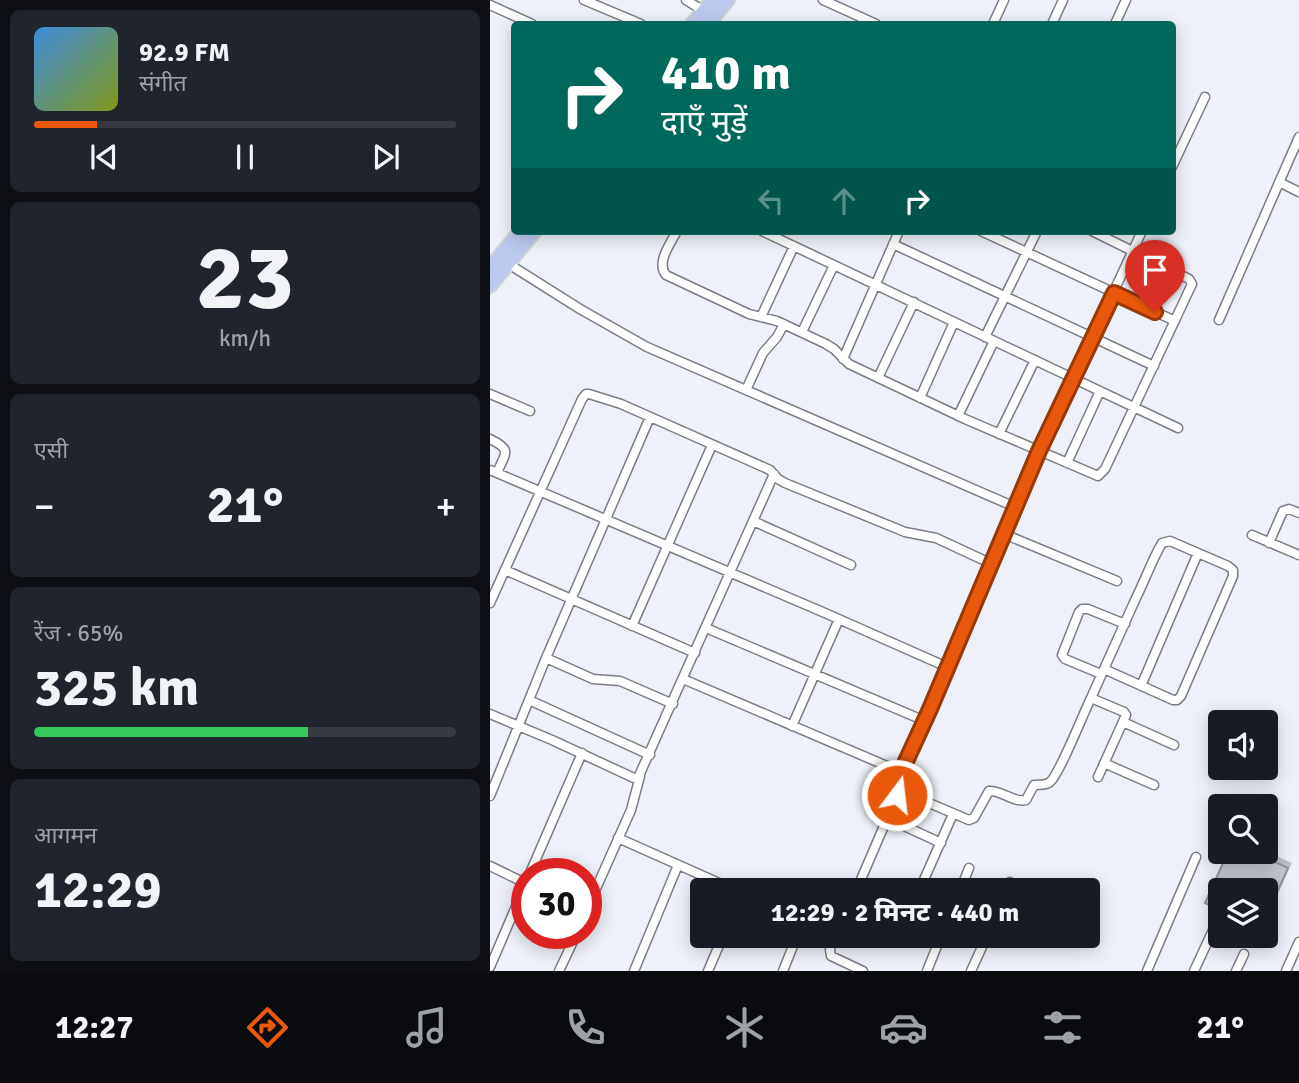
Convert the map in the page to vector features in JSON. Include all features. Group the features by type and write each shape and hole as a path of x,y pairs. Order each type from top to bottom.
{"main road":[{"path":"710,20 713,0"},
{"path":"710,20 728,0"},
{"path":"490,286 499,263 517,235"},
{"path":"499,263 530,235"}],"street":[{"path":"584,0 634,21"},
{"path":"686,0 710,20"},
{"path":"823,0 869,21"},
{"path":"994,21 1004,0"},
{"path":"1053,21 1063,0"},
{"path":"1116,21 1126,0"},
{"path":"490,5 525,21"},
{"path":"1176,159 1205,97"},
{"path":"1219,320 1299,137"},
{"path":"1279,183 1299,191"},
{"path":"675,235 662,262 663,272 749,314 771,319 802,332 831,346 849,364 958,416 1096,476 1101,475 1105,469 1192,286 1189,279 1100,235"},
{"path":"771,235 1178,428"},
{"path":"843,359 897,235"},
{"path":"990,235 1175,321"},
{"path":"985,337 1035,235"},
{"path":"862,878 896,798 896,783 925,721 1039,451 1140,235"},
{"path":"893,244 1154,366"},
{"path":"761,317 794,246"},
{"path":"499,263 634,341 1015,507"},
{"path":"802,332 834,265"},
{"path":"878,378 914,302"},
{"path":"920,398 954,321"},
{"path":"746,390 762,353 777,337 784,324"},
{"path":"958,416 994,341"},
{"path":"999,434 1035,360"},
{"path":"1067,463 1100,391"},
{"path":"490,394 530,411"},
{"path":"490,603 586,394 612,401 770,470 785,483 905,532 936,538 992,564"},
{"path":"490,796 650,417"},
{"path":"490,439 505,449 505,454 494,472 947,667"},
{"path":"632,626 712,445"},
{"path":"602,874 634,802 640,776 774,474"},
{"path":"1269,543 1283,511 1289,509 1299,513"},
{"path":"753,522 851,565"},
{"path":"1004,534 1118,581"},
{"path":"1252,535 1299,555"},
{"path":"896,789 967,820 972,820 989,791 996,791 1023,802 1034,785 1051,782 1062,761 1102,672 1125,624 1162,543 1170,541 1233,570 1233,576 1179,698 1173,700 1141,686 1102,672 1065,659 1062,655 1079,612 1083,609 1125,624"},
{"path":"1141,686 1199,553"},
{"path":"505,570 695,653"},
{"path":"792,726 839,619"},
{"path":"706,628 925,721"},
{"path":"546,658 593,679 620,681 673,704"},
{"path":"684,679 901,772"},
{"path":"1091,698 1126,715 1098,777"},
{"path":"529,700 650,755"},
{"path":"490,714 634,778 640,776"},
{"path":"1123,722 1174,744"},
{"path":"536,858 582,753"},
{"path":"1104,763 1154,785"},
{"path":"925,878 953,814"},
{"path":"887,818 941,843"},
{"path":"618,838 708,878"},
{"path":"1147,971 1196,857"},
{"path":"634,971 678,865"},
{"path":"490,866 511,876"},
{"path":"965,878 969,868"},
{"path":"490,967 511,918"},
{"path":"1194,971 1208,941"},
{"path":"1286,971 1299,942"},
{"path":"708,971 718,948"},
{"path":"783,971 792,948"},
{"path":"831,948 831,956 843,967 863,971"},
{"path":"927,971 936,948"},
{"path":"971,971 982,948"},
{"path":"559,971 569,949"},
{"path":"1236,971 1244,954"}],"building":[{"path":"1278,863 1288,868 1278,890 1278,878 1216,878 1223,864"}],"route":[{"path":"897,795 896,783 1039,451 1114,293 1155,312"}]}
